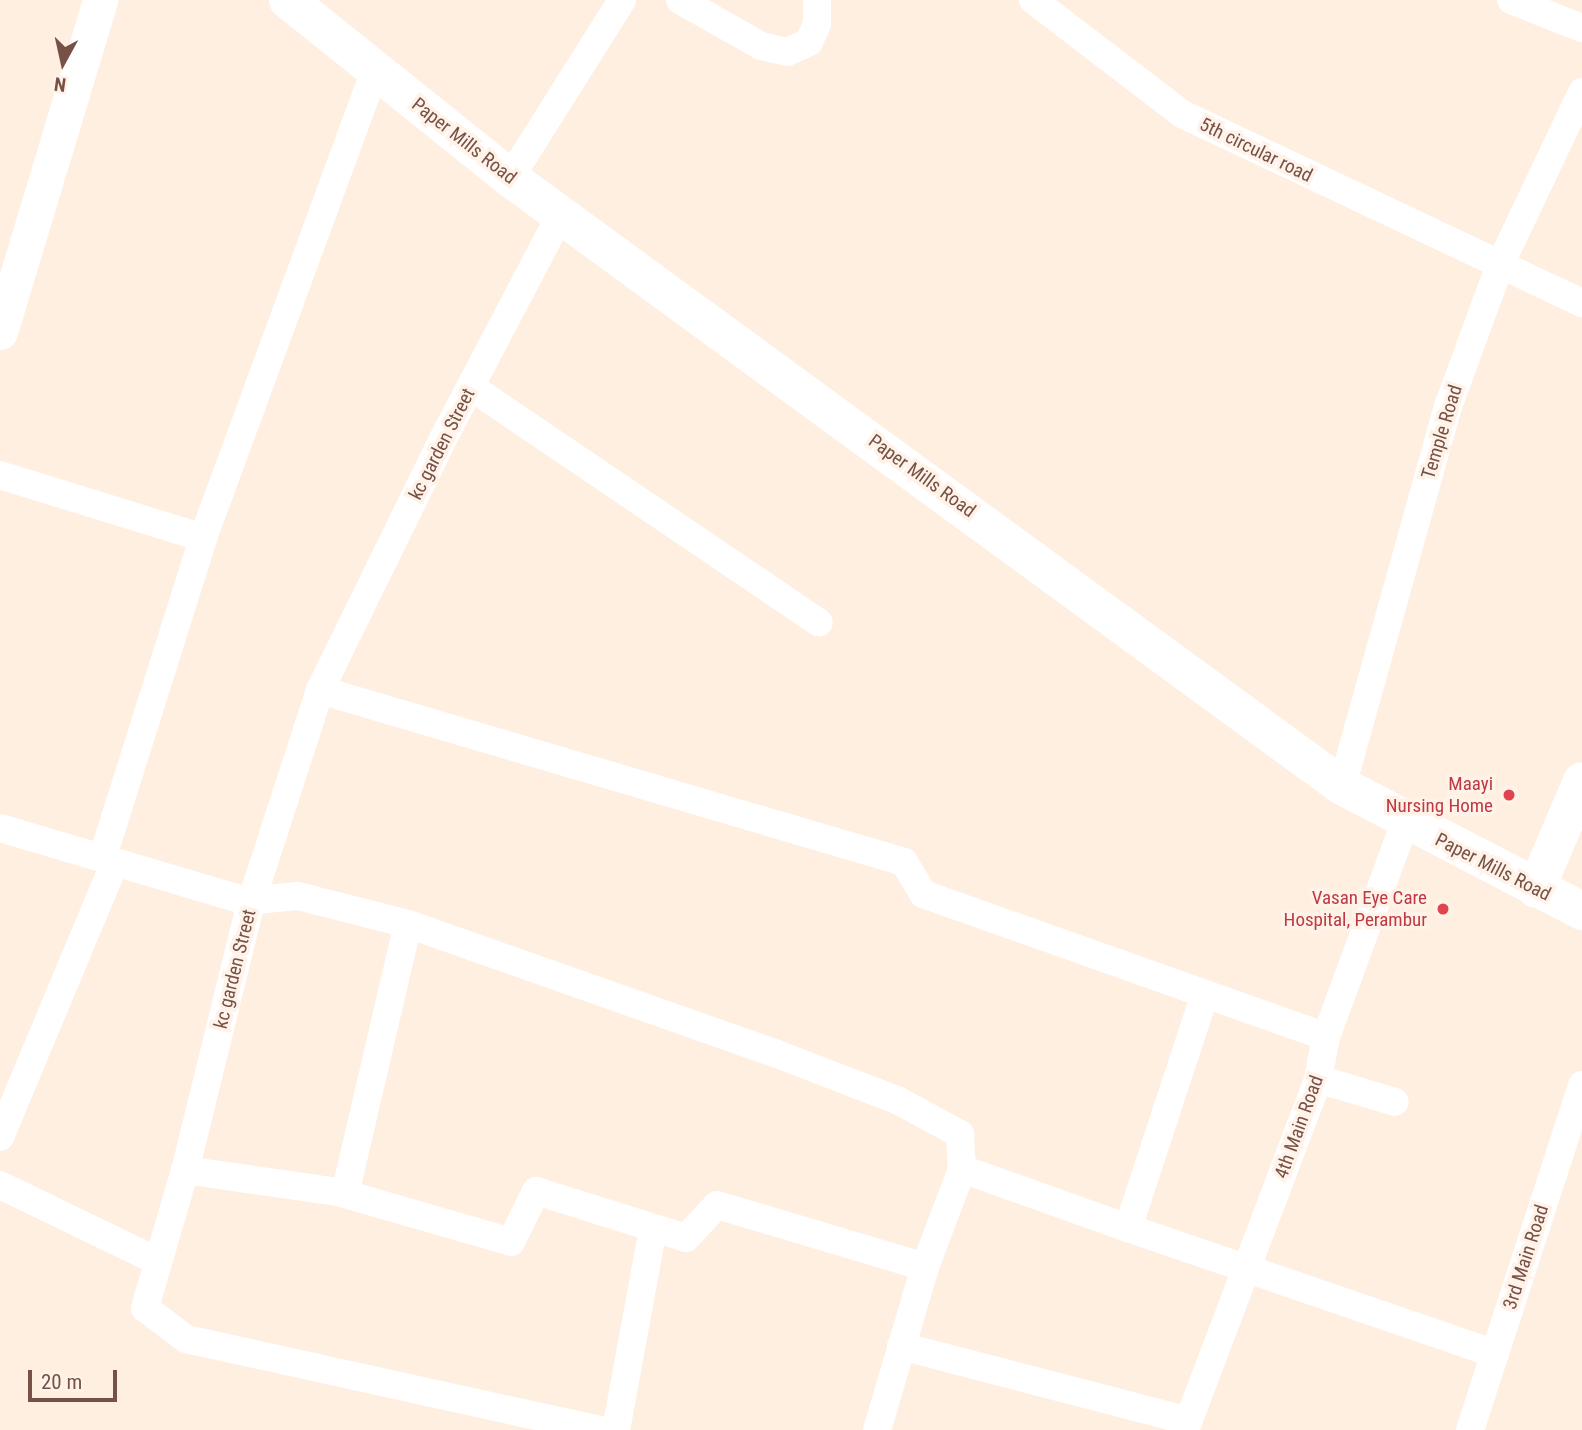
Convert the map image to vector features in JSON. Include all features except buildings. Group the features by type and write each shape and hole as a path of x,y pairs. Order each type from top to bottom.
{"main road":[{"name":"Paper Mills Road","path":"288,0 510,178 1342,786 1536,890 1580,903"},
{"path":"1536,890 1582,781"}],"street":[{"path":"0,332 100,0"},
{"path":"510,178 622,0"},
{"path":"680,0 761,46 787,52 809,42 817,24 817,0"},
{"name":"5th circular road","path":"1033,0 1182,114 1499,267 1582,303"},
{"path":"1511,0 1582,28"},
{"path":"0,1137 109,860 203,538 375,71"},
{"name":"Temple Road","path":"1342,786 1449,404 1499,267 1582,92"},
{"name":"kc garden Street","path":"561,214 471,387 320,690 251,902 185,1170 145,1308 186,1339 600,1430"},
{"path":"471,387 819,623"},
{"path":"0,475 203,538"},
{"path":"320,690 904,862 923,894 1326,1037"},
{"name":"4th Main Road","path":"1187,1426 1318,1079 1326,1037 1405,822"},
{"path":"0,828 251,902 298,895 408,924 897,1100 960,1134 962,1169 925,1267 877,1430"},
{"path":"345,1194 408,924"},
{"path":"1128,1228 1205,994"},
{"path":"1318,1079 1395,1102"},
{"name":"3rd Main Road","path":"1470,1430 1582,1085"},
{"path":"962,1169 1245,1271 1495,1354"},
{"path":"185,1170 345,1194 511,1242 536,1191 687,1237 717,1205 925,1267"},
{"path":"0,1185 157,1261"},
{"path":"616,1430 653,1228"},
{"path":"901,1346 1187,1426"}],"place":[{"name":"Maayi Nursing Home","path":"1509,795"},
{"name":"Vasan Eye Care Hospital, Perambur","path":"1443,909"}]}
